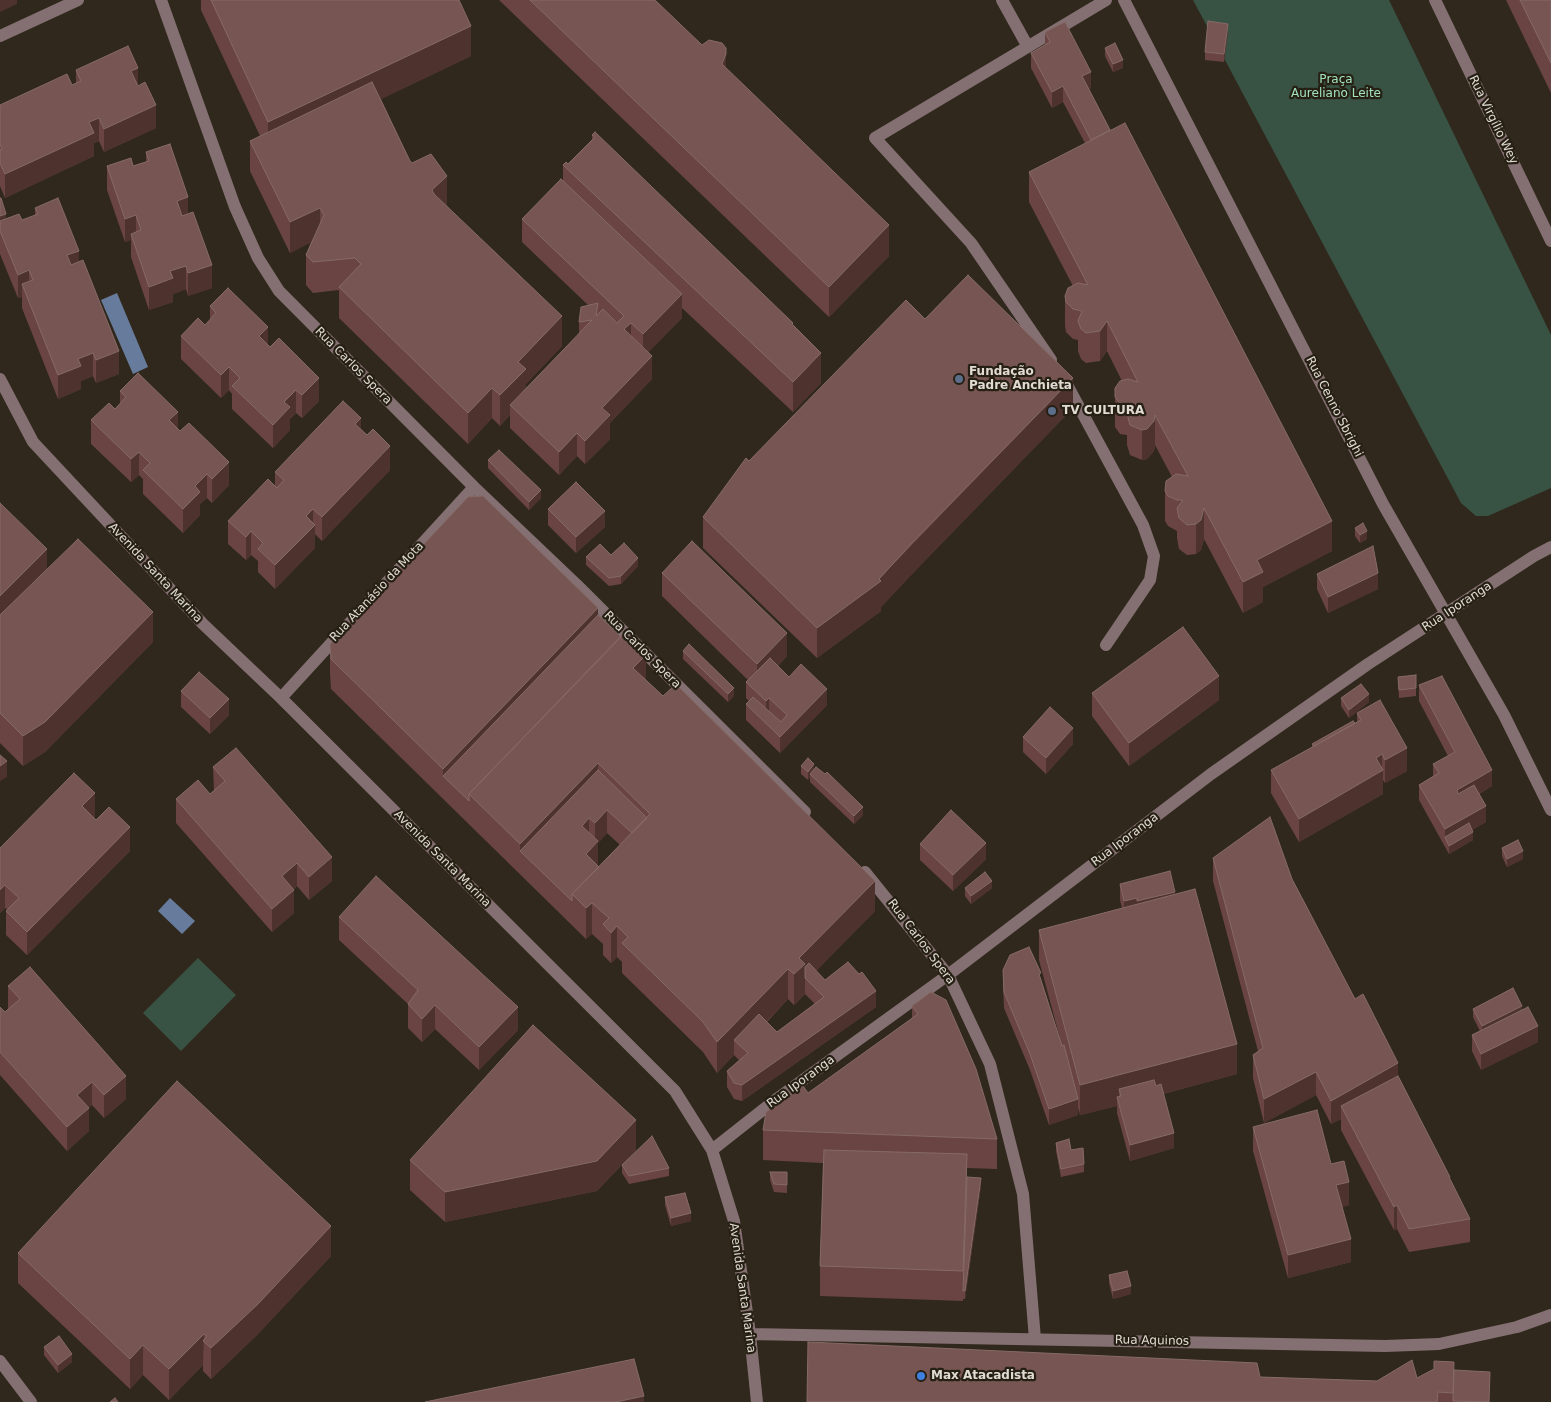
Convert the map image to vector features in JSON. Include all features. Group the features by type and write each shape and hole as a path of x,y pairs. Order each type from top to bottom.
{"street":[{"path":"0,36 78,0"},
{"name":"Rua Carlos Spera","path":"161,0 235,206 258,258 279,292 474,487 577,585 813,820"},
{"path":"1002,0 1028,47"},
{"path":"1106,0 875,138 976,252 1065,382 1143,525 1154,556 1150,580 1106,645"},
{"name":"Rua Cenno Sbrighi","path":"1124,0 1384,504 1504,715 1551,810"},
{"name":"Rua Virgílio Wey","path":"1434,0 1551,241"},
{"name":"Avenida Santa Marina","path":"0,379 33,442 203,624 281,698 675,1091 712,1150 734,1221 750,1334 757,1402"},
{"name":"Rua Atanásio da Mota","path":"281,698 474,487"},
{"name":"Rua Iporanga","path":"712,1150 778,1098 948,975 1211,774 1368,664 1448,614 1534,556 1551,547"},
{"name":"Rua Carlos Spera","path":"853,860 873,880 948,975 990,1064 1023,1194 1035,1339"},
{"name":"Rua Aquinos","path":"750,1334 1394,1346 1439,1344 1517,1327 1551,1315"},
{"path":"0,1361 31,1402"}],"green space":[{"name":"Praça Aureliano Leite","path":"1193,0 1389,0 1551,335 1551,488 1488,516 1476,516 1461,503"},
{"path":"198,958 236,995 181,1051 143,1013"}],"water":[{"path":"117,293 148,367 133,374 101,300"},
{"path":"170,898 195,921 182,934 158,911"}],"building":[{"path":"211,0 459,0 471,26 268,122"},
{"path":"530,0 655,0 702,45 709,40 722,43 726,48 726,54 722,64 889,225 829,287"},
{"path":"1520,0 1551,0 1551,63"},
{"path":"1208,21 1228,24 1224,54 1205,52"},
{"path":"1065,22 1091,72 1082,76 1110,130 1091,140 1063,86 1052,92 1031,53 1050,42 1045,32"},
{"path":"1115,43 1123,60 1113,64 1105,48"},
{"path":"128,46 138,68 131,71 138,86 145,82 156,105 104,129 99,118 89,122 94,133 5,174 0,163 0,150 2,149 0,144 0,105 67,74 72,85 81,81 76,70"},
{"path":"372,82 410,161 412,163 431,154 447,176 432,190 434,194 562,316 518,362 526,369 500,395 492,388 468,413 339,287 361,264 355,258 313,262 306,255 324,215 320,208 290,222 250,141"},
{"path":"1125,123 1332,521 1257,560 1263,572 1243,582 1204,508 1201,520 1196,524 1187,525 1179,518 1177,508 1183,500 1177,500 1168,496 1165,491 1166,481 1176,474 1188,476 1155,415 1154,421 1147,429 1142,430 1130,425 1127,414 1132,406 1120,404 1115,397 1115,388 1120,381 1128,379 1138,382 1107,321 1100,331 1086,333 1081,329 1078,321 1082,311 1073,309 1066,302 1065,296 1068,288 1078,283 1088,285 1029,172"},
{"path":"595,132 793,323 821,353 793,382 563,165 566,162 568,164 595,137 592,135"},
{"path":"170,144 188,197 177,201 182,216 193,212 212,265 188,273 186,266 170,271 173,278 149,287 131,234 141,230 136,215 125,219 107,166 131,158 133,166 149,161 146,152"},
{"path":"561,179 682,294 643,334 631,323 624,329 652,356 602,408 610,415 585,441 577,433 559,452 510,405 592,320 579,322 581,307 598,303 596,316 603,309 617,323 624,316 522,219"},
{"path":"0,198 6,214 0,216"},
{"path":"58,198 79,251 67,255 71,265 83,260 119,351 96,360 93,353 78,359 81,366 58,375 22,284 33,280 29,270 18,275 0,231 0,221 19,214 22,220 38,214 35,208"},
{"path":"968,275 1073,378 913,542 879,579 881,581 817,628 703,517 746,458 749,461 906,300 925,319"},
{"path":"228,288 268,327 259,336 270,347 279,338 319,378 302,395 296,390 284,402 290,407 273,425 232,386 240,378 229,367 221,375 181,336 198,318 205,325 216,313 210,306"},
{"path":"138,373 178,412 169,420 180,431 189,423 229,462 212,479 207,474 195,486 200,492 183,509 143,470 150,463 139,452 131,459 91,420 109,403 115,409 126,397 120,391"},
{"path":"343,401 361,418 355,424 367,435 373,429 390,446 322,517 313,509 306,516 315,525 275,565 258,549 263,543 251,531 246,537 228,521 268,479 277,488 284,480 275,472"},
{"path":"499,450 541,490 529,502 488,460"},
{"path":"576,482 605,511 576,537 548,509"},
{"path":"483,496 598,608 443,769 331,659 330,644 468,497"},
{"path":"0,503 47,549 0,596"},
{"path":"1363,523 1367,531 1360,535 1355,528"},
{"path":"78,539 153,612 45,722 23,736 0,713 0,615"},
{"path":"692,541 787,633 757,664 662,573"},
{"path":"624,543 638,558 621,576 609,578 586,557 600,544 611,555"},
{"path":"1373,546 1378,573 1328,597 1317,574"},
{"path":"598,615 621,637 469,794 469,801 443,776"},
{"path":"1183,627 1219,676 1129,743 1092,693"},
{"path":"624,633 646,655 633,668 663,696 676,684 875,881 799,958 805,964 794,974 788,969 717,1042 703,1022 622,943 628,937 617,926 611,933 603,924 609,918 592,903 586,908 572,894 650,814 598,763 520,844 469,794"},
{"path":"689,644 734,688 728,694 683,651"},
{"path":"770,658 789,677 801,664 827,689 780,737 746,704 753,697 781,722 787,715 769,698 766,701 746,682"},
{"path":"199,672 229,699 210,718 181,691"},
{"path":"1416,675 1416,688 1399,690 1398,677"},
{"path":"1442,676 1492,770 1457,790 1458,794 1474,785 1486,806 1445,829 1419,785 1439,773 1433,764 1455,752 1419,685"},
{"path":"1361,684 1369,694 1349,710 1341,698"},
{"path":"1380,700 1407,748 1385,760 1382,754 1376,758 1383,770 1299,819 1271,770 1361,720 1357,713"},
{"path":"1050,707 1073,728 1046,758 1023,737"},
{"path":"1353,721 1355,723 1314,746 1312,744"},
{"path":"236,748 332,857 309,877 297,863 282,876 294,890 272,909 176,799 198,780 210,794 225,781 213,767"},
{"path":"0,755 7,761 0,766"},
{"path":"808,758 814,764 808,772 801,766"},
{"path":"816,767 825,774 827,772 863,807 854,816 810,774"},
{"path":"598,770 647,818 632,833 607,810 595,823 589,818 582,826 598,841 586,854 599,867 572,894 572,901 520,851"},
{"path":"74,773 95,793 82,806 96,820 109,807 130,827 27,932 6,911 19,898 5,885 0,890 0,848"},
{"path":"951,810 986,843 953,875 920,844"},
{"path":"1270,817 1292,879 1355,999 1363,994 1398,1063 1331,1101 1316,1072 1264,1099 1253,1055 1263,1048 1213,858"},
{"path":"1469,823 1473,832 1449,846 1445,837"},
{"path":"1518,840 1523,851 1507,859 1502,848"},
{"path":"1170,871 1175,892 1137,901 1137,898 1124,901 1120,884"},
{"path":"985,872 992,881 971,896 965,888"},
{"path":"376,876 518,1007 479,1047 435,1005 422,1019 408,1004 418,990 339,917"},
{"path":"1195,889 1237,1044 1080,1085 1039,930"},
{"path":"1029,947 1041,973 1039,974 1062,1046 1064,1045 1078,1099 1049,1109 1030,1054 1004,992 1003,970 1010,955"},
{"path":"848,962 859,974 862,972 876,991 742,1085 734,1083 727,1071 748,1053 734,1040 759,1014 777,1032 824,997 805,978 805,967 809,963 825,980"},
{"path":"30,967 126,1076 104,1095 92,1082 77,1095 89,1108 67,1127 0,1052 0,1007 5,1012 20,999 8,986"},
{"path":"1513,988 1522,1006 1482,1026 1473,1009"},
{"path":"931,992 946,1000 976,1069 997,1139 763,1130 766,1112 803,1086 808,1093 918,1014 912,1006"},
{"path":"1528,1007 1538,1026 1481,1054 1472,1035"},
{"path":"533,1025 636,1120 597,1161 445,1192 410,1160"},
{"path":"1398,1076 1470,1219 1409,1229 1397,1205 1394,1207 1341,1106"},
{"path":"1154,1080 1156,1086 1161,1084 1174,1133 1130,1145 1117,1097 1121,1096 1119,1089"},
{"path":"177,1081 331,1226 258,1304 211,1348 203,1341 207,1336 204,1334 169,1369 143,1345 130,1359 18,1253"},
{"path":"1317,1110 1331,1164 1344,1161 1349,1182 1336,1185 1351,1239 1288,1255 1253,1127"},
{"path":"652,1136 669,1168 629,1176 622,1165"},
{"path":"1069,1139 1071,1150 1083,1148 1084,1164 1061,1169 1056,1143"},
{"path":"824,1150 967,1154 963,1271 820,1266"},
{"path":"770,1172 787,1172 787,1185 774,1184"},
{"path":"967,1177 981,1178 965,1291 963,1291"},
{"path":"685,1193 691,1213 671,1218 665,1197"},
{"path":"1127,1271 1131,1286 1113,1291 1109,1275"},
{"path":"59,1336 72,1354 58,1365 44,1347"},
{"path":"808,1342 1257,1363 1260,1377 1377,1381 1412,1360 1417,1378 1434,1369 1434,1361 1454,1362 1453,1393 1438,1392 1437,1402 807,1402"},
{"path":"634,1359 644,1396 616,1402 425,1402"},
{"path":"1454,1370 1490,1372 1489,1402 1453,1401"},
{"path":"115,1398 118,1402 110,1402"}],"place":[{"name":"Fundação Padre Anchieta","path":"959,379"},
{"name":"TV CULTURA","path":"1052,411"},
{"name":"Max Atacadista","path":"921,1376"}]}
